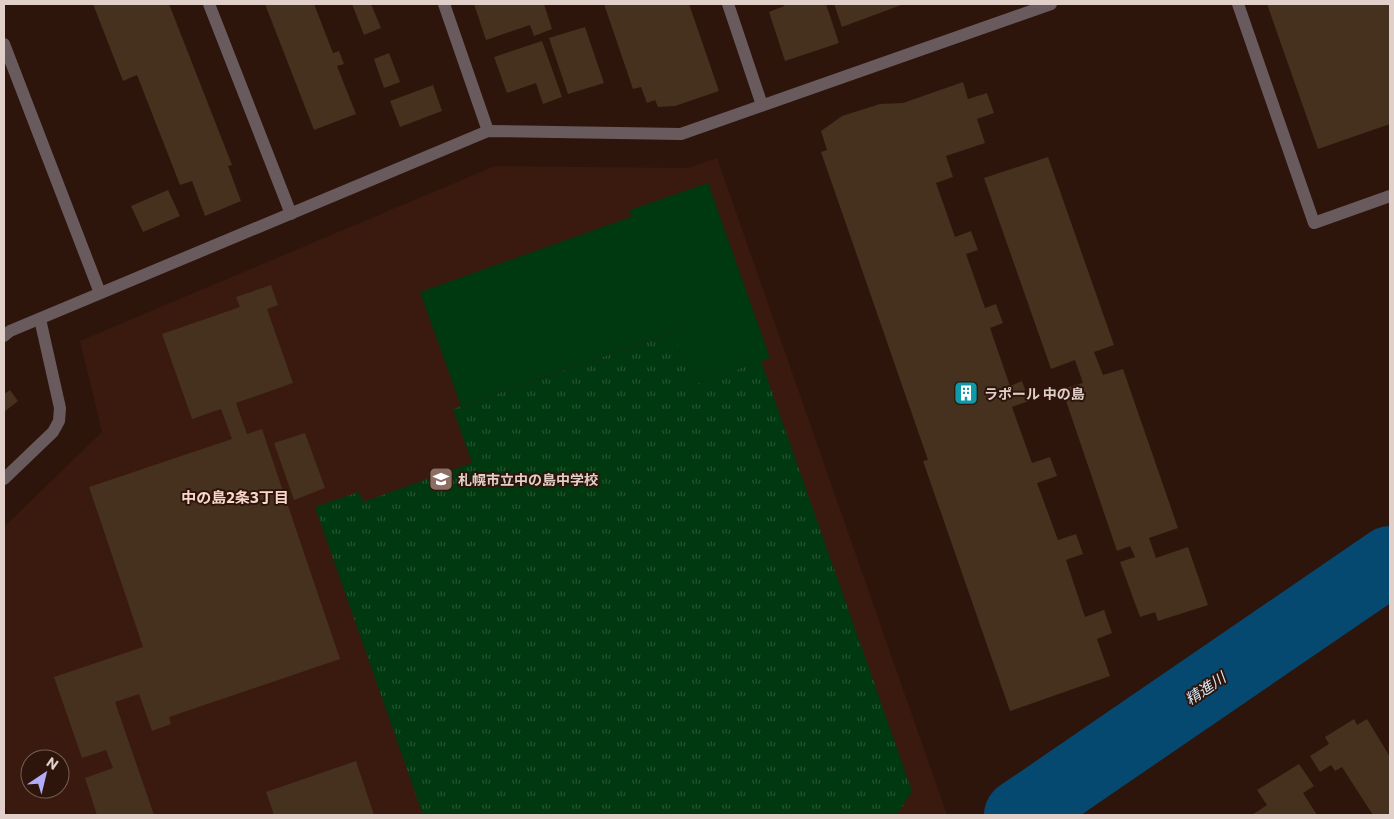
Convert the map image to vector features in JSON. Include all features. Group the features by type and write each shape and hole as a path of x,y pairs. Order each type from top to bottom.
{"street":[{"path":"209,4 291,214"},
{"path":"444,4 488,131"},
{"path":"728,4 762,105"},
{"path":"4,336 40,319 488,131 681,134 1051,4"},
{"path":"1238,4 1314,223 1390,196"},
{"path":"4,44 100,294"},
{"path":"4,479 53,432 59,421 60,408 40,319"}],"shaded area":[{"name":"札幌市立中の島中学校","path":"717,158 947,815 8,815 4,803 4,527 102,432 80,341 495,166 688,168"}],"green space":[{"path":"708,183 770,358 693,385 673,332 461,406 420,292 631,217 630,210"},
{"path":"674,332 693,385 761,361 912,791 897,815 423,815 315,507 359,492 363,502 472,463 453,409"}],"building":[{"path":"93,4 169,4 232,165 228,166 241,201 205,216 192,181 180,185 137,75 123,81"},
{"path":"265,4 314,4 333,53 339,51 344,64 337,66 356,114 314,130"},
{"path":"352,4 371,4 381,28 364,35"},
{"path":"474,4 544,4 552,29 534,36 530,25 486,40"},
{"path":"604,4 689,4 719,91 675,106 658,107 655,100 647,103 641,87 633,89"},
{"path":"783,4 826,4 839,43 785,61 769,12 784,6"},
{"path":"834,4 904,4 842,27"},
{"path":"1267,4 1390,4 1390,124 1318,149"},
{"path":"585,27 604,83 568,94 549,38"},
{"path":"542,41 562,97 543,104 536,83 507,93 494,57"},
{"path":"389,53 400,82 384,88 374,59"},
{"name":"ラポール 中の島","path":"963,82 968,99 987,93 994,113 977,119 985,143 946,156 953,177 936,183 955,237 971,231 978,250 966,254 985,308 996,304 1003,323 990,328 1010,386 1022,381 1029,401 1012,407 1032,463 1050,457 1057,476 1037,483 1058,540 1076,534 1083,554 1066,560 1085,617 1104,610 1112,633 1097,639 1110,676 1010,711 923,461 928,460 821,152 827,150 821,131 842,116 880,104 903,103"},
{"path":"433,85 442,111 400,127 390,101"},
{"path":"1048,157 1114,345 1094,352 1103,375 1123,369 1178,528 1149,538 1156,558 1188,547 1208,605 1158,621 1155,612 1140,617 1120,562 1135,557 1130,546 1117,551 1062,389 1083,383 1075,360 1051,369 984,178"},
{"path":"168,190 180,216 143,232 131,206"},
{"path":"271,285 278,305 267,309 293,383 236,403 247,434 262,429 340,659 169,717 171,724 152,731 139,694 115,702 154,815 97,815 85,778 113,768 106,750 82,758 54,677 143,647 89,487 232,439 221,409 192,419 162,334 240,307 236,297"},
{"path":"10,390 18,401 4,412 4,394"},
{"path":"305,433 325,488 294,500 274,443"},
{"path":"1354,719 1357,725 1367,719 1390,757 1390,815 1373,815 1342,767 1335,771 1331,765 1320,772 1310,756 1329,744 1325,737"},
{"path":"356,761 374,815 274,815 266,792"},
{"path":"1299,764 1314,786 1303,793 1317,815 1252,815 1267,805 1257,790"}],"waterway":[{"name":"精進川","path":"1019,815 1390,561"}],"place":[{"name":"ラポール 中の島","path":"966,393"},
{"name":"札幌市立中の島中学校","path":"441,479"}],"district":[{"name":"中の島2条3丁目","path":"235,497"}]}
